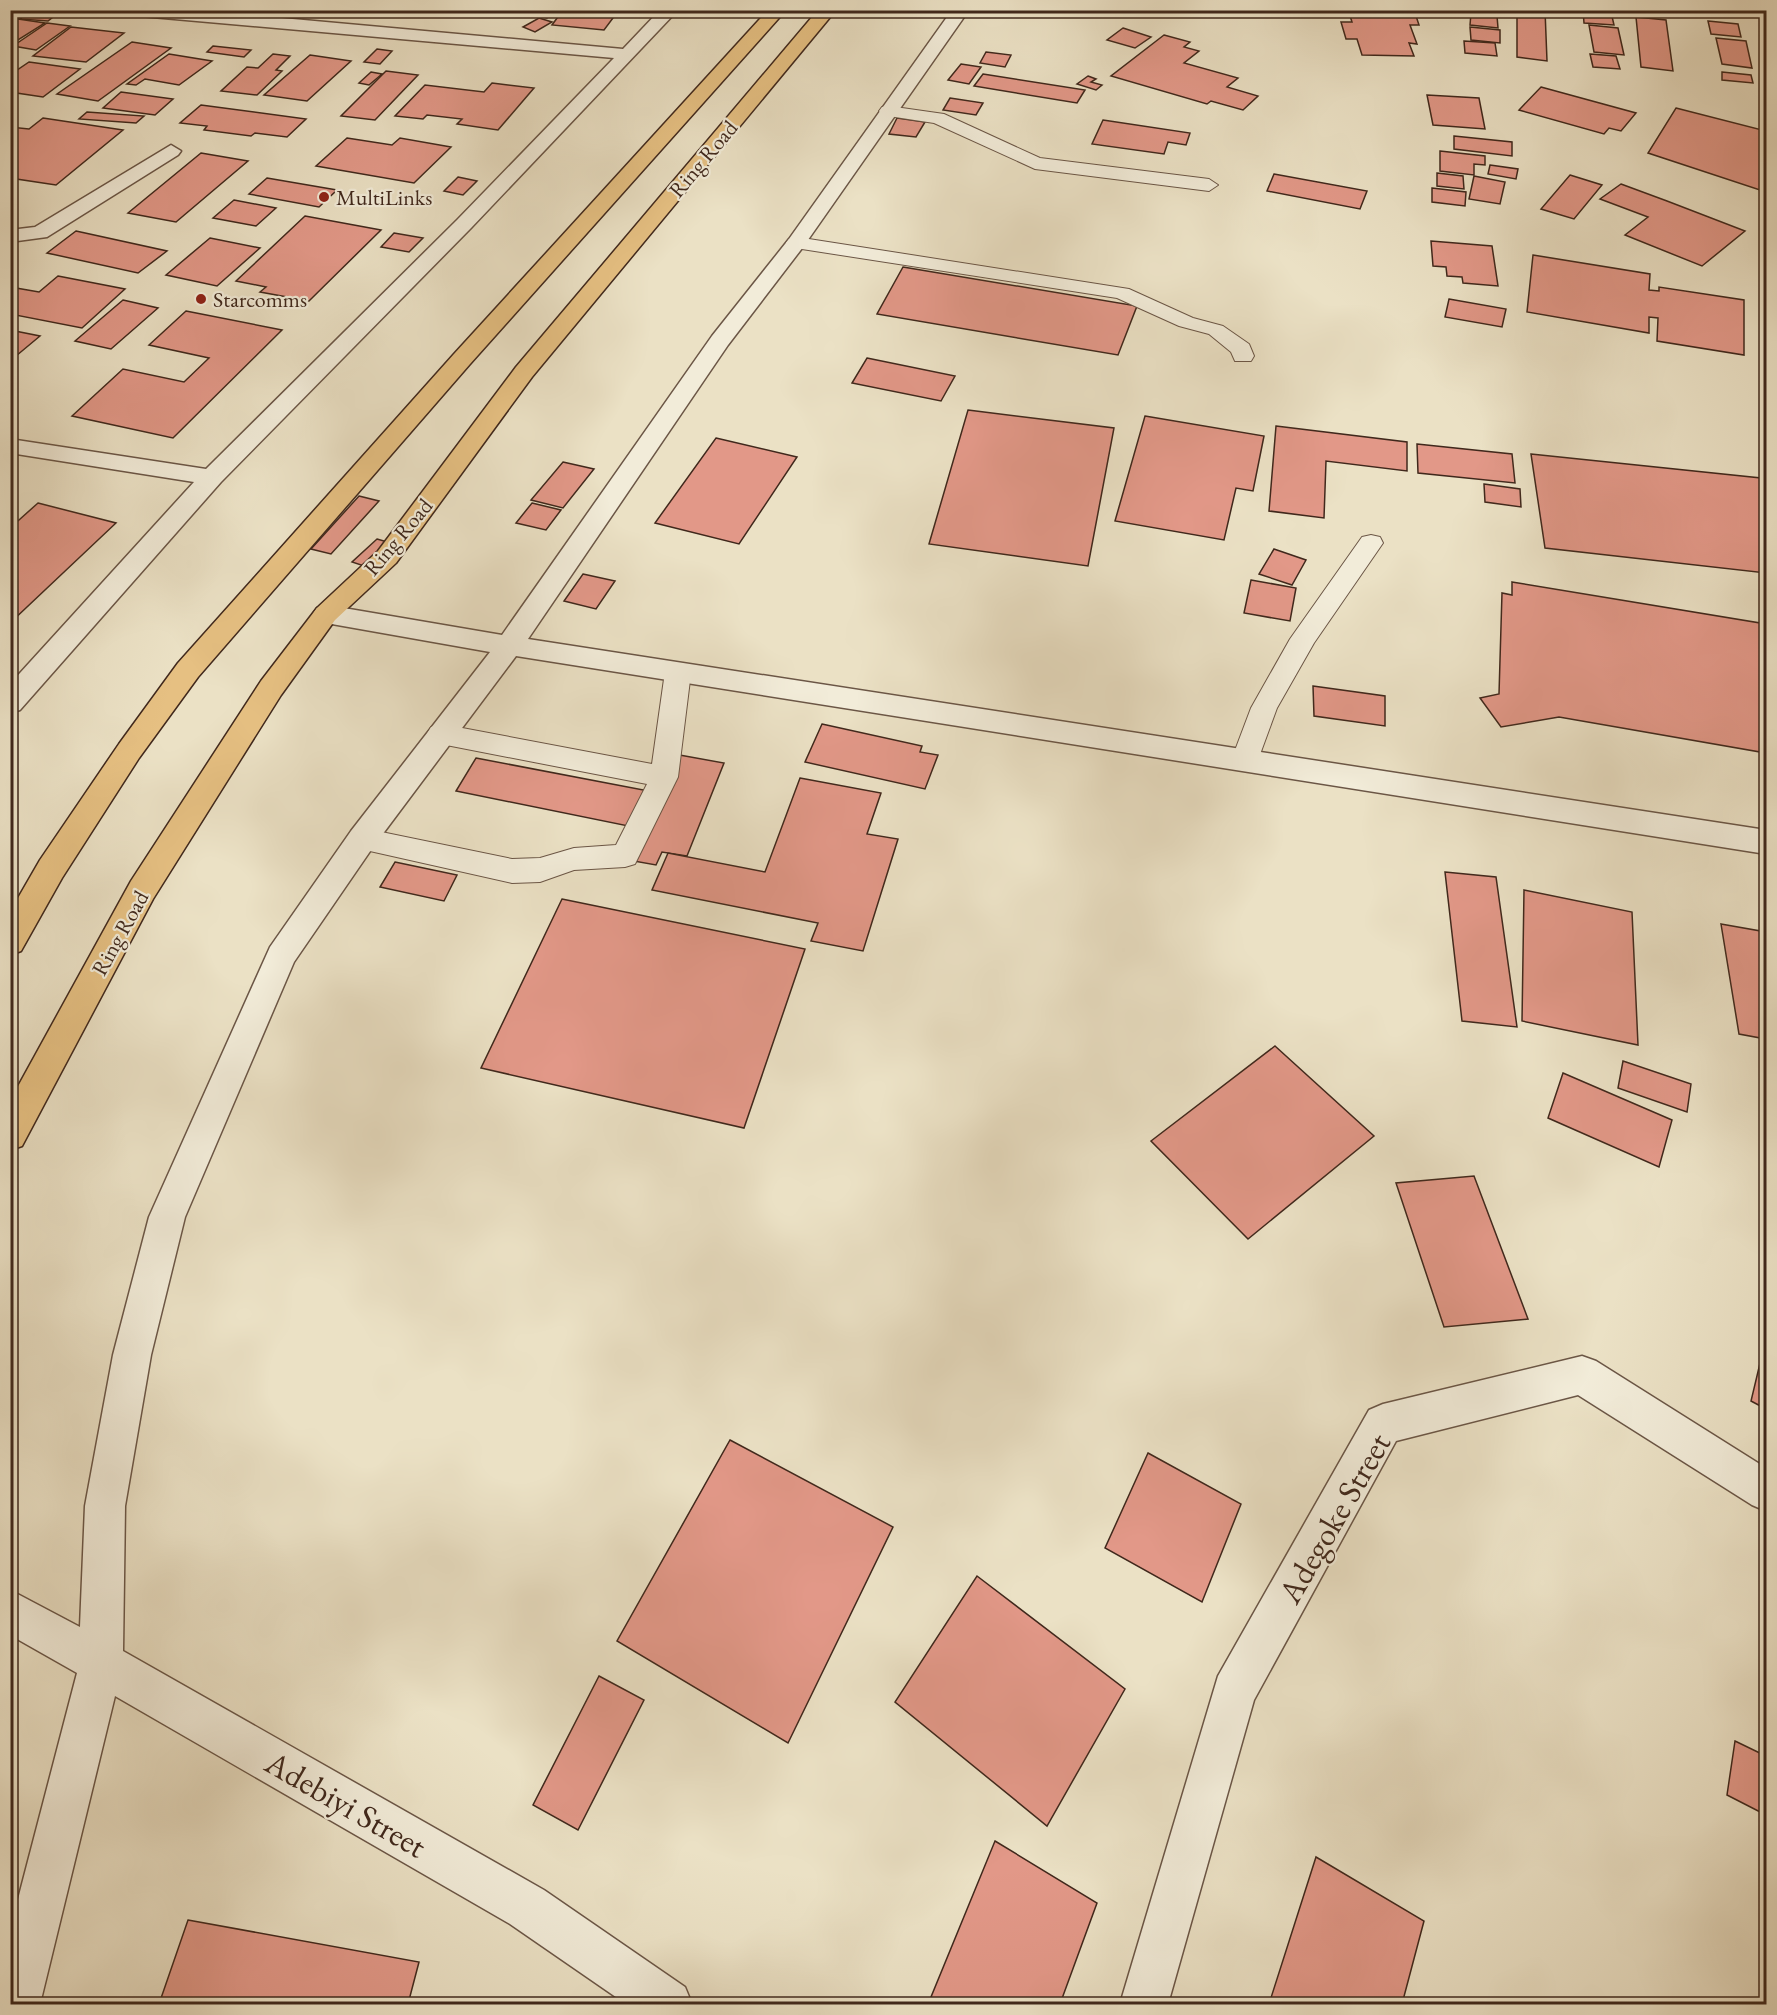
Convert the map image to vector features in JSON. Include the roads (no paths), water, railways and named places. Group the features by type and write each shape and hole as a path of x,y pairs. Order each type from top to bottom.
{"main road":[{"name":"Ring Road","path":"10,942 51,869 129,752 188,670 462,359 778,10"},
{"name":"Ring Road","path":"10,1135 142,890 271,688 326,614 387,557 524,372 828,10"}],"street":[{"path":"129,10 625,54"},
{"path":"10,703 212,477 464,224 625,54 670,10"},
{"path":"16,2004 101,1664 105,1506 132,1355 167,1217 281,956 362,839 508,646 720,341 796,243 961,10"},
{"path":"10,237 40,233 56,225 171,151"},
{"path":"10,446 212,477"},
{"path":"326,614 508,646 1767,842"},
{"name":"Adegoke Street","path":"1144,2004 1234,1692 1383,1424 1582,1375 1767,1491"},
{"name":"Adebiyi Street","path":"13,1615 62,1639 101,1664 526,1906 668,2004"}],"lane":[{"path":"888,111 938,118 1035,163 1069,170 1209,185"},
{"path":"796,243 1122,293 1186,322 1216,330 1241,349 1243,356"},
{"path":"1245,761 1269,698 1304,639 1371,543"},
{"path":"362,839 512,871 540,870 574,859 625,856 664,777 678,672"},
{"path":"441,734 664,777"}],"place":[{"name":"MultiLinks","path":"324,197"},
{"name":"Starcomms","path":"201,299"}]}
